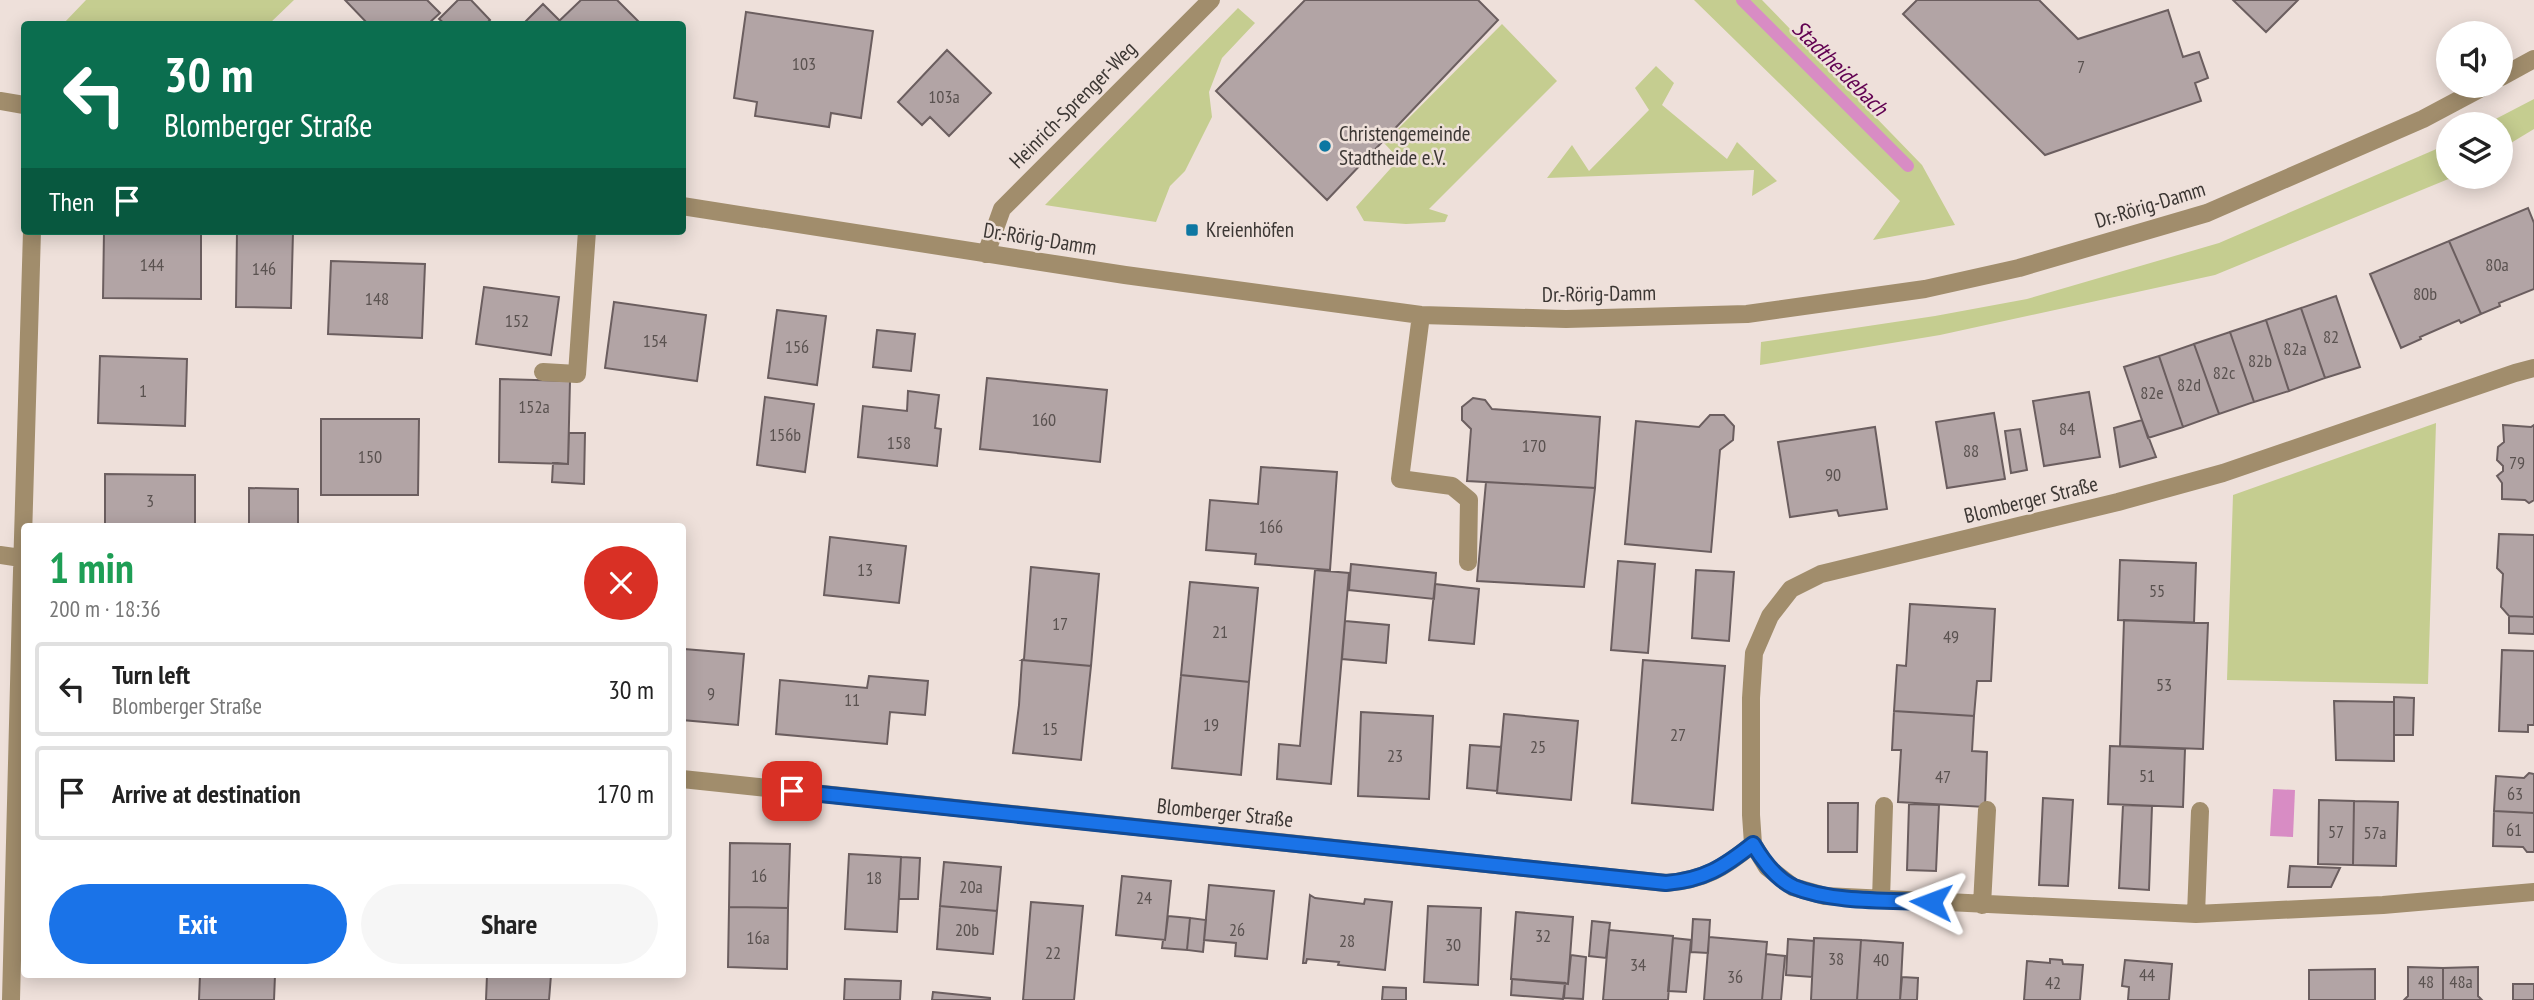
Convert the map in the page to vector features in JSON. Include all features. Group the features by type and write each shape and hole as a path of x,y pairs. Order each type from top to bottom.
{"street":[{"name":"Heinrich-Sprenger-Weg","path":"986,254 1002,209 1211,0"},
{"path":"2513,70 2534,59"},
{"name":"Dr.-Rörig-Damm","path":"686,207 986,254 1420,315 1566,318 1747,314 1925,289 2019,268 2207,213 2423,119 2462,98"},
{"path":"0,101 21,104"},
{"path":"22,523 32,235"},
{"path":"542,372 578,374 587,235"},
{"path":"1420,315 1400,479 1452,486 1469,500 1468,562"},
{"name":"Blomberger Straße","path":"686,779 1666,883 1690,881 1723,868 1753,844 1751,711 1754,653 1770,616 1791,589 1821,574 2091,509 2223,473 2534,368"},
{"path":"0,555 21,558"},
{"path":"11,1000 21,735"},
{"path":"1881,899 1884,806"},
{"path":"1982,905 1987,810"},
{"path":"2196,914 2200,811"},
{"path":"1753,844 1767,867 1793,887 1825,896 2196,914 2383,905 2534,892"}],"green space":[{"path":"86,0 294,0 272,21 66,21"},
{"path":"1694,0 1762,0 1922,165 1955,225 1873,240 1900,201"},
{"path":"1238,8 1255,23 1222,58 1209,92 1212,117 1185,171 1170,186 1156,222 1045,205"},
{"path":"1502,24 1557,81 1429,209 1448,215 1445,222 1406,224 1364,221 1356,207 1399,159 1384,143"},
{"path":"1656,66 1674,83 1662,105 1727,159 1737,142 1777,181 1752,196 1754,170 1547,178 1572,145 1589,171 1649,110 1635,88"},
{"path":"2534,99 2534,129 2513,142 2513,112 2509,112"},
{"path":"2436,149 2436,184 2215,275 1940,335 1760,365 1761,342 1935,316 2027,299 2219,243"},
{"path":"2436,423 2428,684 2227,680 2233,495"}],"shaded area":[{"path":"2273,789 2295,790 2293,837 2270,836"}],"building":[{"path":"345,0 427,0 440,13 431,21 365,21"},
{"path":"458,0 471,0 490,20 441,21 439,19"},
{"path":"581,0 617,0 638,21 559,21"},
{"name":"Christengemeinde Stadtheide e.V.","path":"1305,0 1478,0 1498,20 1327,200 1216,91"},
{"path":"1917,0 2039,0 2078,39 2168,10 2183,57 2199,52 2208,78 2195,83 2201,101 2045,155 1903,14"},
{"path":"2233,0 2298,0 2266,32"},
{"path":"543,4 560,21 526,21"},
{"path":"746,12 873,31 861,118 831,113 829,127 755,116 757,102 734,98"},
{"path":"947,50 991,93 949,136 930,117 922,125 898,102"},
{"path":"2528,208 2534,223 2534,289 2499,303 2500,306 2481,314 2449,241"},
{"path":"104,235 201,235 201,299 103,298"},
{"path":"237,235 293,235 291,308 236,307"},
{"path":"2449,241 2481,314 2461,323 2459,320 2401,348 2370,274"},
{"path":"331,261 425,264 422,338 328,334"},
{"path":"484,287 559,297 551,355 476,344"},
{"path":"2336,296 2360,367 2325,378 2301,308"},
{"path":"614,302 706,315 697,381 605,368"},
{"path":"2301,308 2325,378 2289,391 2266,320"},
{"path":"777,310 826,316 817,385 768,378"},
{"path":"2266,320 2289,391 2254,402 2230,332"},
{"path":"877,330 915,334 911,371 873,367"},
{"path":"2230,332 2254,402 2219,414 2194,344"},
{"path":"2194,344 2219,414 2183,427 2159,356"},
{"path":"100,356 187,359 185,426 98,423"},
{"path":"2159,356 2183,427 2148,438 2124,367"},
{"path":"987,378 1107,390 1100,462 980,449"},
{"path":"500,379 570,381 568,464 499,462"},
{"path":"908,391 939,395 935,428 941,429 937,466 858,457 863,406 907,411"},
{"path":"2089,392 2100,457 2044,466 2033,401"},
{"path":"765,397 814,404 805,472 757,465"},
{"path":"1473,398 1485,400 1492,409 1600,417 1595,488 1467,481 1471,429 1462,420 1462,407"},
{"path":"1994,413 2005,479 1947,488 1936,422"},
{"path":"1710,415 1724,415 1734,426 1733,440 1720,450 1711,552 1625,544 1636,421 1699,427"},
{"path":"321,419 419,419 418,495 321,495"},
{"path":"2142,420 2156,457 2120,467 2114,428"},
{"path":"2503,425 2534,425 2534,500 2529,503 2525,500 2502,499 2502,483 2497,476 2503,471 2503,466 2497,460 2498,447 2504,442"},
{"path":"1875,427 1887,509 1839,516 1837,510 1790,517 1778,442"},
{"path":"2020,429 2027,470 2011,473 2005,431"},
{"path":"569,433 585,433 584,484 552,482 553,463 568,464"},
{"path":"1261,467 1337,472 1330,570 1255,564 1256,554 1206,550 1210,500 1258,504"},
{"path":"105,474 195,475 195,523 105,523"},
{"path":"1486,482 1595,488 1584,587 1477,581"},
{"path":"249,488 298,489 298,523 249,523"},
{"path":"2499,534 2534,535 2534,617 2509,616 2501,607 2503,574 2497,568"},
{"path":"830,537 906,546 899,603 824,595"},
{"path":"2120,560 2196,563 2194,623 2118,620"},
{"path":"1618,561 1655,564 1648,653 1611,650"},
{"path":"1351,564 1436,573 1434,599 1349,590"},
{"path":"1031,567 1099,574 1091,666 1022,660"},
{"path":"1315,570 1349,573 1331,784 1277,779 1279,744 1300,746"},
{"path":"1696,570 1734,572 1729,641 1692,638"},
{"path":"1190,582 1258,588 1249,682 1181,675"},
{"path":"1435,584 1479,589 1474,644 1429,640"},
{"path":"1910,604 1995,609 1991,681 1977,681 1974,716 1894,711 1897,665 1906,666"},
{"path":"2509,616 2534,617 2534,634 2509,633"},
{"path":"2124,620 2208,623 2203,749 2120,746"},
{"path":"1345,621 1389,625 1386,663 1342,659"},
{"path":"686,649 744,654 738,725 686,720"},
{"path":"2502,650 2534,651 2534,725 2528,725 2528,732 2499,731"},
{"path":"1022,660 1091,666 1081,760 1013,753"},
{"path":"1643,660 1725,666 1713,810 1632,803"},
{"path":"1181,675 1249,682 1241,775 1172,768"},
{"path":"869,676 928,681 925,715 890,712 887,744 776,734 780,680 867,688"},
{"path":"2394,697 2414,698 2413,735 2394,735"},
{"path":"2334,701 2394,702 2394,761 2336,760"},
{"path":"1894,711 1974,716 1972,751 1987,752 1985,807 1898,802 1901,750 1892,750"},
{"path":"1361,712 1433,716 1429,799 1358,796"},
{"path":"1504,714 1578,721 1571,800 1497,793"},
{"path":"1470,745 1501,747 1497,791 1467,788"},
{"path":"2110,746 2185,749 2183,807 2108,804"},
{"path":"2529,773 2534,774 2534,813 2494,811 2496,776 2524,778"},
{"path":"2043,798 2073,800 2068,886 2039,885"},
{"path":"2319,800 2354,801 2353,865 2318,864"},
{"path":"2354,801 2398,802 2396,866 2353,865"},
{"path":"1828,803 1858,803 1857,852 1828,852"},
{"path":"1909,804 1939,805 1936,871 1907,870"},
{"path":"2123,805 2152,806 2149,890 2119,888"},
{"path":"2494,811 2534,813 2534,852 2527,852 2523,847 2493,846"},
{"path":"730,843 790,844 788,908 729,907"},
{"path":"849,854 901,857 897,932 845,929"},
{"path":"901,857 920,858 918,899 899,899"},
{"path":"944,862 1001,867 997,911 940,906"},
{"path":"2290,866 2340,868 2331,887 2288,887"},
{"path":"1122,876 1171,881 1165,940 1116,935"},
{"path":"1209,885 1274,891 1267,959 1235,956 1236,943 1204,940"},
{"path":"1310,895 1315,898 1364,904 1365,899 1392,902 1385,970 1307,959 1306,963 1303,963"},
{"path":"1031,902 1083,906 1074,1000 1023,1000"},
{"path":"940,906 997,911 993,954 937,949"},
{"path":"1428,906 1481,908 1478,985 1424,982"},
{"path":"729,907 788,908 787,969 728,967"},
{"path":"1516,912 1573,917 1568,984 1511,979"},
{"path":"1168,916 1190,918 1187,950 1162,948"},
{"path":"1190,918 1206,920 1203,952 1187,950"},
{"path":"1693,919 1710,920 1708,953 1691,952"},
{"path":"1592,921 1610,923 1606,958 1589,956"},
{"path":"1609,930 1673,936 1668,1000 1603,1000"},
{"path":"1709,937 1767,942 1762,1000 1704,1000"},
{"path":"1673,938 1691,940 1686,992 1668,991"},
{"path":"1814,938 1861,940 1857,1000 1811,1000"},
{"path":"1788,939 1814,941 1812,977 1786,975"},
{"path":"1861,940 1903,943 1900,1000 1857,1000"},
{"path":"1766,954 1785,956 1781,1000 1762,1000"},
{"path":"1571,955 1586,957 1583,999 1564,998"},
{"path":"2050,959 2062,960 2063,964 2083,965 2080,1000 2024,1000 2027,961 2050,963"},
{"path":"2125,960 2172,964 2169,1000 2128,1000 2129,987 2122,986"},
{"path":"2408,967 2443,968 2443,1000 2404,1000 2408,996"},
{"path":"2478,967 2478,996 2482,1000 2443,1000 2443,968"},
{"path":"2375,969 2375,1000 2309,1000 2309,970"},
{"path":"1902,977 1918,978 1917,1000 1900,1000"},
{"path":"200,978 275,978 274,1000 199,1000"},
{"path":"487,978 551,978 549,1000 486,1000"},
{"path":"845,979 901,981 900,1000 844,1000"},
{"path":"1512,979 1565,983 1563,999 1511,995"},
{"path":"2513,984 2534,984 2534,1000 2513,1000"},
{"path":"1383,987 1406,988 1406,1000 1382,1000"},
{"path":"933,992 990,998 990,1000 932,1000"}],"waterway":[{"name":"Stadtheidebach","path":"1742,0 1908,166"}],"place":[{"name":"Christengemeinde Stadtheide e.V.","path":"1325,146"},
{"name":"Kreienhöfen","path":"1192,230"}],"route":[{"path":"792,791 1666,883 1690,881 1723,868 1753,844 1767,867 1793,887 1825,896 1931,902"}]}
